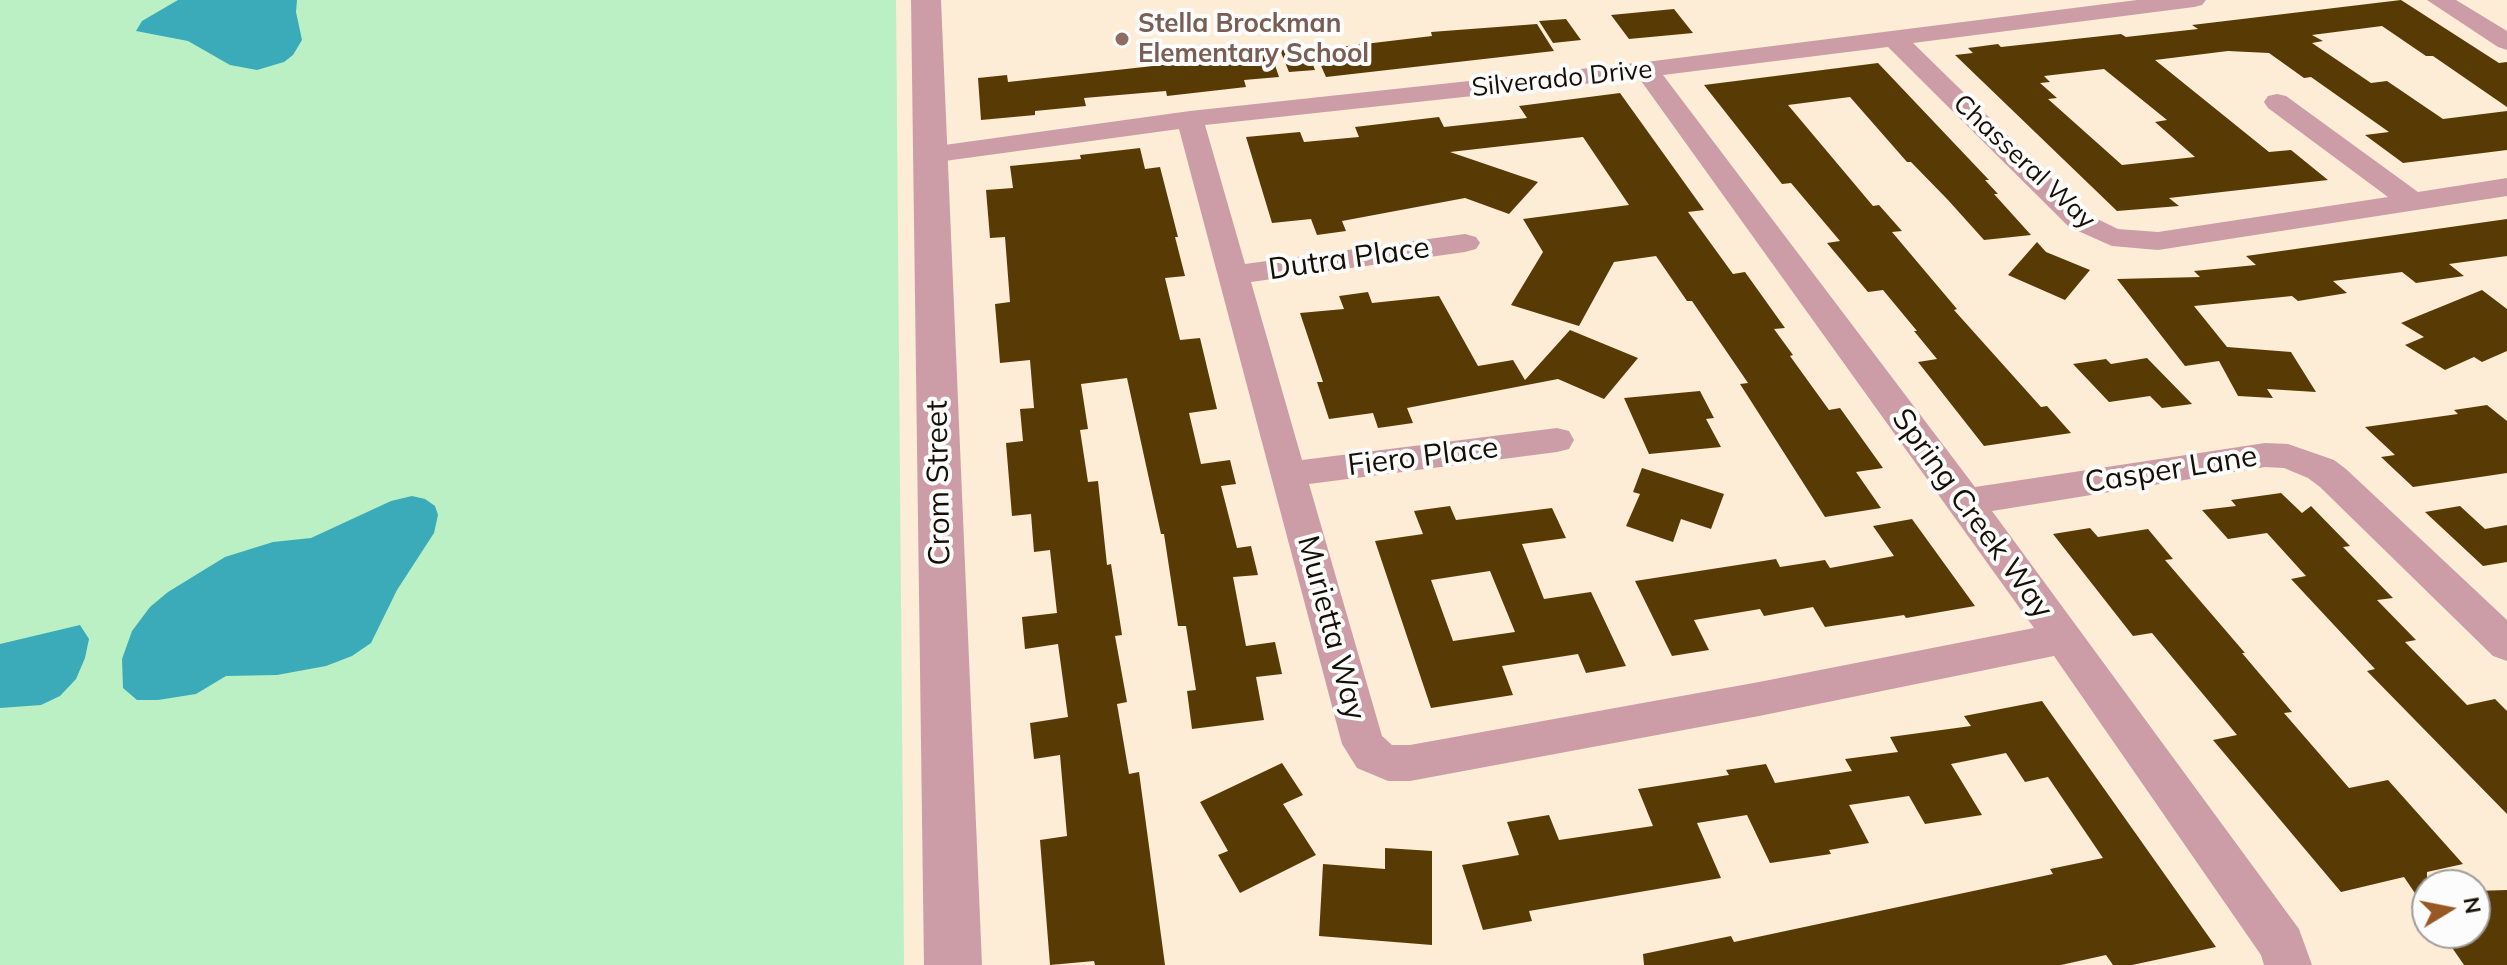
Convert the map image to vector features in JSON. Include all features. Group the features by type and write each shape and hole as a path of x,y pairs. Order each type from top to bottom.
{"street":[{"name":"Crom Street","path":"926,0 953,965"},
{"name":"Silverado Drive","path":"930,155 1190,119 1646,70 2194,0"},
{"path":"2439,0 2507,42"},
{"name":"Chasseral Way","path":"1893,38 2079,221 2112,237 2158,241 2507,187"},
{"name":"Spring Creek Way","path":"1646,70 1966,502 2282,945 2288,965"},
{"path":"2277,102 2412,201"},
{"name":"Murietta Way","path":"1190,119 1363,744 1372,755 1388,763 1410,763 1759,699 2061,639"},
{"name":"Dutra Place","path":"1233,275 1465,243"},
{"name":"Fiero Place","path":"1289,474 1557,440"},
{"name":"Casper Lane","path":"1966,502 2265,455 2288,456 2321,469 2503,636"}],"green space":[{"path":"0,0 896,0 904,965 0,965"}],"water":[{"path":"178,0 297,0 296,12 302,40 293,55 284,62 257,70 230,65 188,41 136,31 142,21"},
{"path":"412,496 425,499 435,506 438,515 434,533 397,590 371,643 352,656 326,666 277,675 226,676 196,694 158,700 137,700 123,688 122,659 132,631 150,607 168,592 225,557 273,542 311,538 391,501"},
{"path":"80,625 89,639 85,658 76,679 60,696 41,705 0,708 0,644"}],"building":[{"path":"2401,0 2499,63 2507,62 2507,107 2433,56 2426,56 2382,26 2312,35 2323,41 2312,43 2371,83 2387,81 2443,119 2507,111 2507,150 2403,163 2365,135 2389,132 2311,77 2304,78 2269,53 2228,51 2155,60 2269,152 2291,150 2328,180 2169,198 2179,206 2117,211 1955,55 1973,53 1968,48 1998,44 2001,47 2198,29 2192,25","holes":["2104,69 2167,120 2155,122 2195,157 2122,165 2048,99 2057,98 2040,83 2050,82 2044,76"]},
{"path":"1674,9 1693,33 1629,39 1611,15"},
{"path":"1566,19 1581,40 1553,43 1539,21"},
{"path":"1537,24 1554,51 1326,77 1314,50 1432,36 1431,32"},
{"path":"1306,47 1315,70 1289,72 1280,50"},
{"path":"1271,53 1279,77 1244,80 1246,87 1167,96 1166,91 1084,98 1086,106 981,120 978,78 1007,75 1008,82"},
{"path":"1878,63 1989,180 1985,180 1998,194 1994,194 2031,235 1984,240 1911,162 1907,162 1850,97 1788,105 1873,206 1879,205 1902,231 1892,232 1957,309 1954,310 2041,407 2047,406 2071,433 1984,446 1918,362 1937,359 1914,331 1917,331 1883,290 1868,292 1827,243 1840,241 1791,183 1782,184 1704,85"},
{"path":"1620,93 1704,210 1688,212 1733,274 1745,272 1785,328 1774,329 1793,355 1790,356 1829,410 1840,408 1883,468 1856,472 1881,508 1825,517 1740,384 1748,383 1692,301 1687,301 1656,256 1614,262 1579,326 1511,305 1543,252 1523,219 1629,205 1583,137 1450,152 1538,182 1509,214 1465,198 1342,221 1346,231 1317,235 1311,219 1272,223 1246,137 1300,132 1304,142 1359,137 1355,127 1439,117 1444,127 1527,118 1519,106"},
{"path":"1140,148 1145,169 1160,167 1178,237 1175,237 1185,276 1165,278 1180,340 1200,338 1217,409 1189,413 1201,464 1230,460 1236,484 1221,486 1237,548 1251,546 1258,575 1233,577 1246,646 1275,642 1282,674 1256,677 1264,720 1192,729 1187,691 1196,690 1186,626 1178,626 1164,534 1161,534 1127,378 1081,384 1088,429 1080,430 1088,482 1098,481 1107,565 1111,564 1122,635 1115,636 1127,702 1117,704 1129,774 1139,772 1165,965 1095,965 1094,961 1050,965 1040,840 1067,836 1060,755 1034,759 1030,723 1068,717 1058,644 1025,649 1022,617 1057,613 1050,550 1034,552 1031,514 1012,516 1006,443 1023,441 1020,409 1034,408 1030,360 1000,363 995,304 1010,302 1005,237 990,238 986,190 1013,188 1010,166 1081,159 1080,155"},
{"path":"2507,219 2507,256 2449,264 2464,276 2416,283 2402,272 2333,281 2347,293 2298,301 2292,296 2194,306 2227,347 2291,352 2316,392 2267,389 2273,398 2238,396 2219,361 2185,366 2117,279 2200,277 2194,271 2256,265 2246,256"},
{"path":"2037,242 2046,252 2090,270 2065,300 2008,275"},
{"path":"2482,290 2507,309 2507,351 2482,362 2474,357 2445,370 2405,345 2424,337 2401,323"},
{"path":"1368,292 1372,303 1439,296 1478,366 1513,360 1525,380 1570,330 1638,358 1604,399 1558,379 1407,408 1413,423 1378,428 1373,413 1329,419 1317,382 1323,382 1300,313 1344,309 1339,296"},
{"path":"2147,358 2192,404 2162,408 2150,396 2109,402 2073,364 2106,359 2111,364"},
{"path":"1700,391 1714,418 1706,419 1721,447 1649,454 1624,398"},
{"path":"2487,405 2507,421 2507,473 2413,487 2381,457 2395,455 2365,427 2458,414 2454,410"},
{"path":"1642,468 1724,494 1711,529 1681,519 1673,542 1626,526 1640,494 1633,492"},
{"path":"2281,493 2302,513 2311,506 2350,546 2343,547 2393,598 2377,600 2416,640 2405,642 2467,705 2495,699 2507,711 2507,814 2367,671 2375,669 2291,579 2306,576 2267,533 2228,539 2202,510 2236,506 2231,500"},
{"path":"1450,506 1456,520 1552,508 1566,538 1522,544 1544,599 1591,592 1626,666 1586,673 1578,654 1502,666 1513,695 1431,708 1375,541 1423,534 1414,511","holes":["1490,571 1515,632 1453,641 1431,580"]},
{"path":"2460,506 2485,529 2507,525 2507,562 2483,566 2425,512"},
{"path":"1912,519 1975,606 1825,627 1813,607 1764,616 1760,609 1694,620 1709,650 1672,656 1635,581 1776,559 1780,567 1825,560 1830,568 1894,556 1873,526"},
{"path":"2090,528 2098,537 2148,529 2173,559 2165,560 2245,653 2242,653 2292,712 2284,713 2349,788 2388,780 2463,864 2440,869 2411,869 2411,887 2404,877 2341,892 2213,740 2237,735 2152,633 2133,636 2053,534"},
{"path":"2042,701 2216,947 2132,965 2113,965 2106,955 2061,965 1644,965 1643,954 1731,936 1734,942 2053,874 2050,869 2103,858 2048,777 2025,782 2006,753 1951,764 1982,815 1925,824 1909,796 1849,805 1869,843 1829,850 1831,854 1770,863 1747,815 1697,823 1721,878 1529,911 1532,921 1483,930 1462,865 1519,855 1507,822 1549,815 1559,840 1653,826 1638,789 1729,775 1726,770 1766,764 1775,783 1852,771 1845,759 1898,752 1890,737 1971,726 1964,716"},
{"path":"1282,763 1303,795 1283,804 1316,855 1240,893 1218,855 1228,851 1200,802"},
{"path":"1385,848 1432,851 1432,945 1319,936 1323,864 1385,869"},
{"path":"2491,890 2507,890 2507,965 2464,965 2453,949 2491,949"}],"place":[{"name":"Stella Brockman Elementary School","path":"1122,39"}]}
